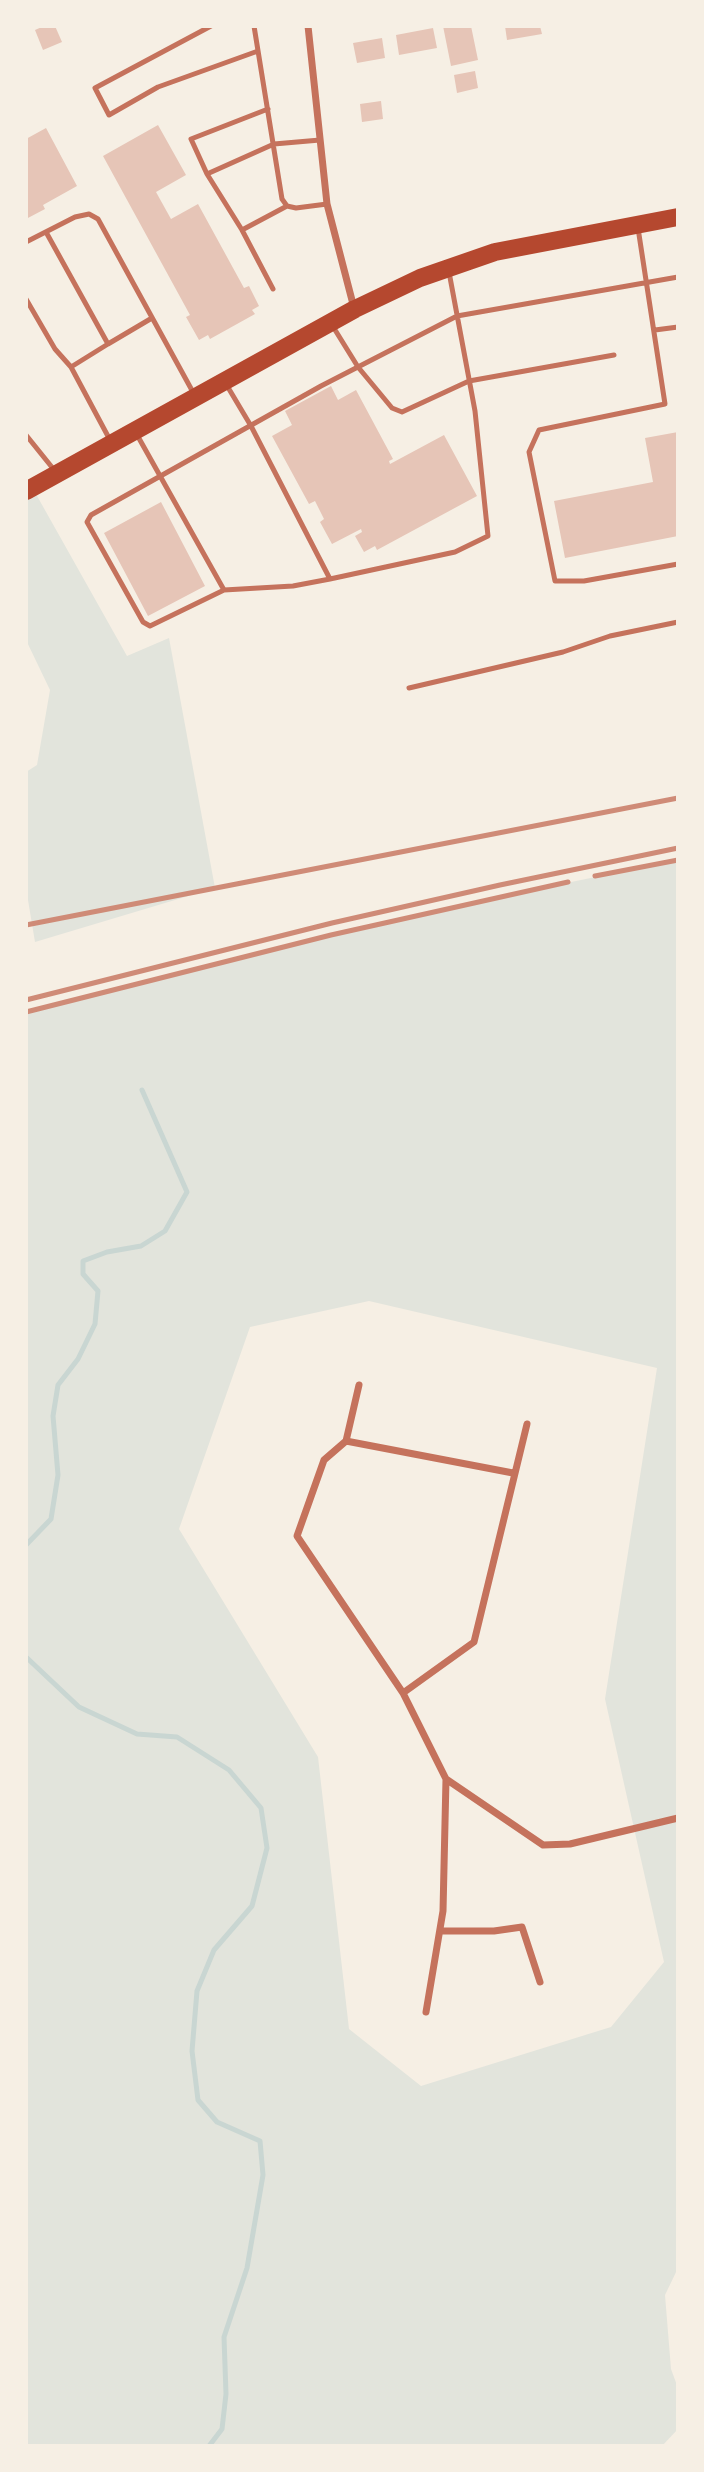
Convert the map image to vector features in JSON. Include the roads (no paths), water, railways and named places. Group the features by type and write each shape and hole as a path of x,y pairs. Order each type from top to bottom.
{"main road":[{"path":"26,491 355,309 420,278 495,252 678,217"}],"street":[{"path":"308,26 327,204 355,309"},
{"path":"359,1385 346,1441 324,1460 298,1536 403,1693 446,1779 443,1911 426,2012"},
{"path":"403,1693 474,1642 527,1424"},
{"path":"346,1441 513,1473"},
{"path":"446,1779 543,1845 570,1844 678,1818"},
{"path":"440,1931 495,1931 522,1927 540,1982"}],"lane":[{"path":"211,26 95,88 109,115 159,87 258,51"},
{"path":"254,26 282,199 287,205 296,208 327,204"},
{"path":"268,110 191,139 207,174 242,230 273,289"},
{"path":"207,174 274,144 320,140"},
{"path":"242,230 287,205"},
{"path":"26,243 82,216 89,214 97,219 195,397"},
{"path":"638,225 665,404 539,430 529,452 555,581 584,581 678,564"},
{"path":"46,232 108,344"},
{"path":"449,268 457,316 475,411 488,536 456,552 330,579 293,586 223,590 150,626 143,622 87,522 91,515 358,367 457,316 678,277"},
{"path":"26,299 55,349 71,367 112,443"},
{"path":"71,367 152,318"},
{"path":"331,322 358,367 392,408 402,412 469,381 614,355"},
{"path":"654,330 678,327"},
{"path":"225,381 330,579"},
{"path":"135,431 223,590"},
{"path":"26,435 57,474"},
{"path":"409,688 562,652 610,636 678,622"}],"waterway":[{"path":"26,1545 51,1519 58,1475 53,1416 58,1385 78,1359 95,1324 98,1291 83,1274 83,1261 107,1252 141,1246 165,1231 187,1192 142,1090"},
{"path":"26,1657 79,1707 137,1734 177,1737 229,1770 261,1808 267,1848 252,1906 214,1950 197,1991 192,2051 198,2100 217,2122 260,2141 263,2175 247,2268 224,2337 226,2394 222,2429 209,2446"}],"railway":[{"path":"26,925 678,798"},
{"path":"26,1000 332,923 678,848"},
{"path":"595,876 678,860"},
{"path":"26,1012 331,935 568,882"}]}
